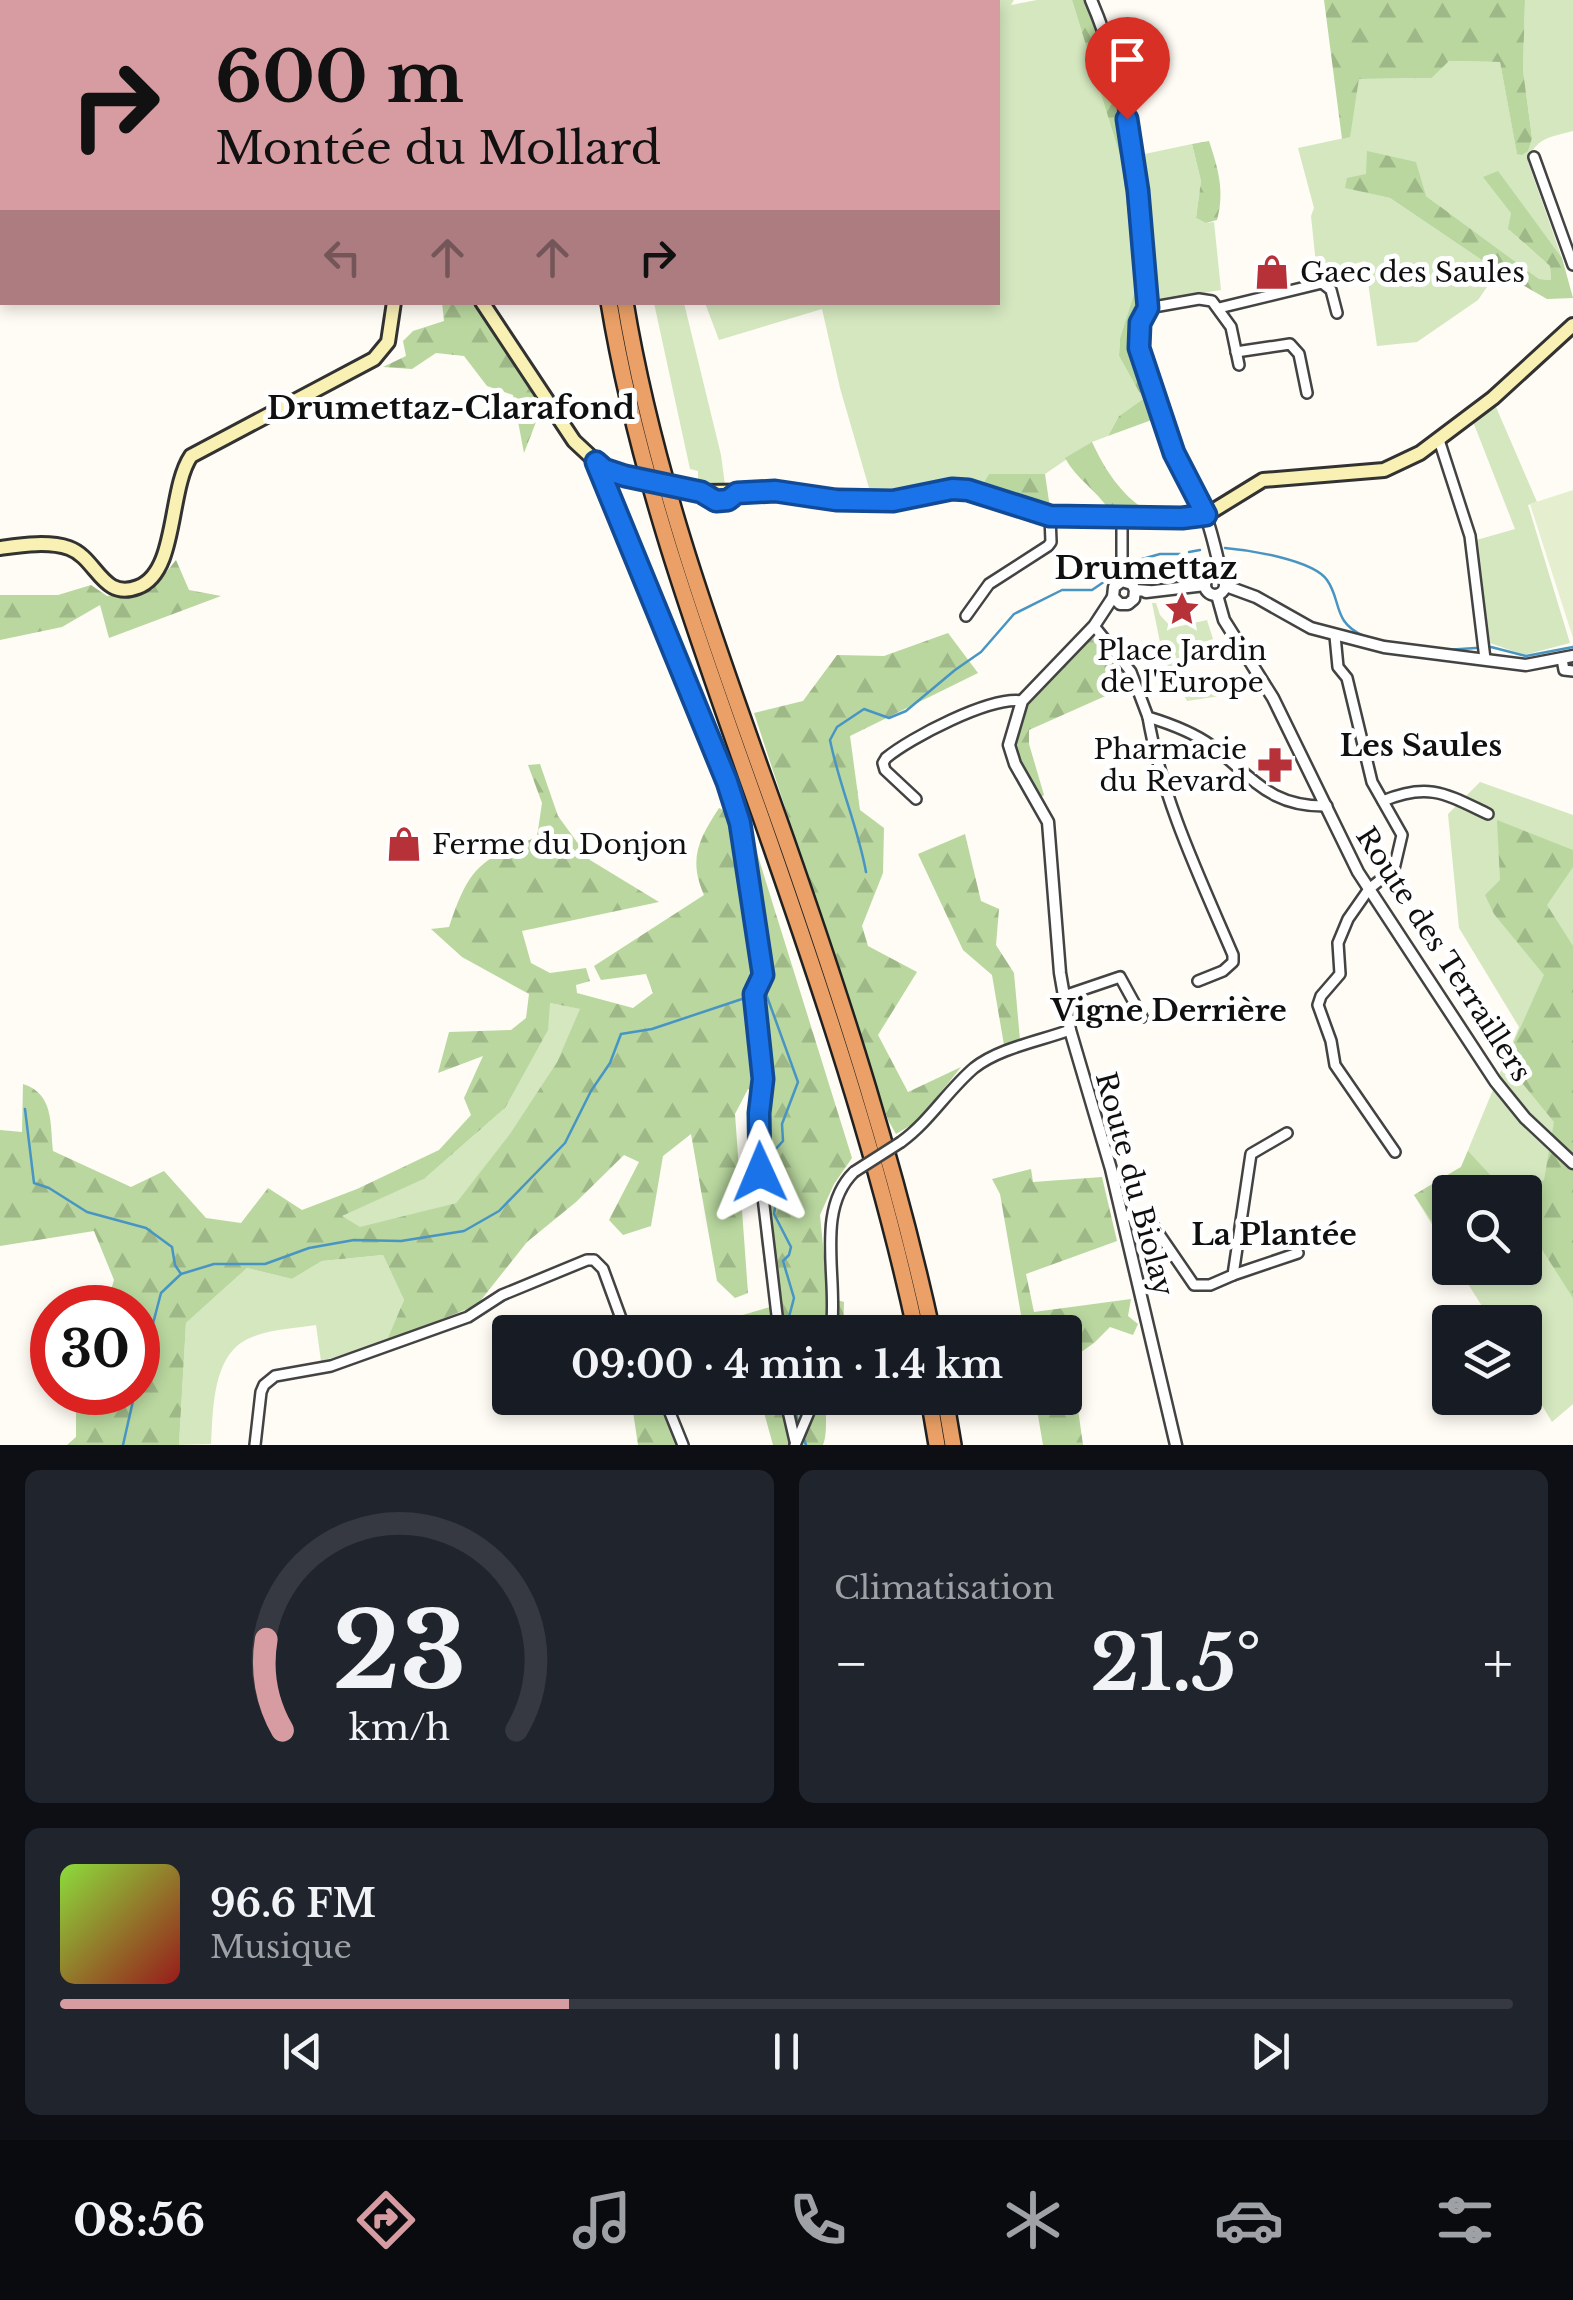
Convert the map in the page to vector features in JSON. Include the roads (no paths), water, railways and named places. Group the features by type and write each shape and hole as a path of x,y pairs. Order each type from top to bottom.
{"highway":[{"path":"611,305 653,496 839,1048 912,1315"},
{"path":"627,305 645,400 678,524 860,1064 928,1315"},
{"path":"932,1415 938,1445"},
{"path":"947,1415 953,1445"}],"main road":[{"path":"0,548 65,547 82,556 112,587 129,590 144,584 163,558 178,480 191,456 374,359 388,342 394,305"},
{"path":"484,305 567,431 604,469 701,492 716,501 728,500 737,493 775,491 865,502 893,501 952,489 968,490 1050,516 1206,515 1263,480 1384,470 1420,453 1484,405 1573,325"}],"street":[{"name":"Route des Terraillers","path":"1091,0 1127,119 1138,191 1148,308 1140,323 1139,348 1174,453 1206,515 1216,556 1216,587 1370,889 1496,1081 1526,1118 1573,1162"},
{"path":"1534,157 1573,265"},
{"path":"1220,308 1322,283 1331,290 1337,313"},
{"path":"1148,308 1199,299 1212,301 1231,327 1239,365"},
{"path":"1236,352 1284,343 1293,346 1299,354 1308,393"},
{"path":"1438,440 1470,536 1486,651"},
{"path":"596,462 727,782 740,823 763,975 754,994 763,1079 760,1172 777,1315"},
{"path":"966,616 989,584 1048,546 1050,516"},
{"path":"1122,517 1122,581"},
{"path":"916,799 885,770 886,758 917,735 980,708 1022,701 1115,599 1114,587 1122,581 1129,582 1135,592"},
{"path":"1135,592 1182,586 1239,590 1303,624 1335,636 1428,655 1486,651 1526,665 1568,658 1564,670 1573,671"},
{"path":"1115,599 1128,604 1135,592"},
{"path":"1096,621 1131,672 1178,819 1232,954 1233,962 1224,970 1198,981"},
{"path":"1335,636 1338,667 1347,678 1372,782 1402,835 1394,869 1370,889 1348,919 1338,943 1340,974 1321,996 1318,1006 1336,1065 1395,1152"},
{"name":"Route du Biolay","path":"1022,701 1009,745 1015,764 1048,822 1070,1030 1123,1216 1176,1445"},
{"path":"1148,717 1186,730 1210,744 1275,797 1298,805 1327,806"},
{"path":"1383,801 1437,790 1488,814"},
{"path":"1064,996 1120,977 1142,1017"},
{"path":"833,1315 831,1215 842,1186 854,1172 920,1128 974,1068 1000,1054 1070,1030"},
{"path":"1232,1276 1252,1154 1287,1132"},
{"path":"1123,1216 1146,1215 1194,1285 1208,1286 1298,1253"},
{"path":"255,1445 264,1384 275,1376 331,1366 468,1317 502,1296 587,1260 594,1260 603,1270 620,1315"},
{"path":"671,1415 684,1445"},
{"path":"789,1415 796,1444"},
{"path":"796,1444 808,1415"}],"waterway":[{"path":"1225,548 1309,567 1327,580 1342,618 1354,630 1376,640 1418,646"},
{"path":"1189,552 1200,550"},
{"path":"1128,563 1160,554 1180,554"},
{"path":"866,872 830,740 837,727 864,709 889,718 906,711 981,652 1014,614 1062,590 1092,590 1114,575"},
{"path":"1445,650 1491,647 1526,656 1573,647"},
{"path":"765,983 798,1082 782,1124 783,1141 773,1152 779,1182 774,1214 791,1247 783,1261 794,1298 790,1315"},
{"path":"160,1297 181,1274 214,1264 265,1264 309,1248 354,1240 401,1241 464,1231 499,1211 565,1143 610,1063 621,1034 652,1029 748,997"},
{"path":"25,1109 34,1183 87,1212 146,1228 172,1247 181,1274"},
{"path":"123,1445 130,1415"},
{"path":"796,1415 798,1423"},
{"path":"804,1439 806,1445"}],"place":[{"name":"Gaec des Saules","path":"1272,272"},
{"name":"Place Jardin de l'Europe","path":"1182,609"},
{"name":"Pharmacie du Revard","path":"1275,765"},
{"name":"Ferme du Donjon","path":"404,844"}],"district":[{"name":"Drumettaz-Clarafond","path":"451,408"},
{"name":"Drumettaz","path":"1146,568"},
{"name":"Les Saules","path":"1421,746"},
{"name":"Vigne Derrière","path":"1169,1011"},
{"name":"La Plantée","path":"1274,1235"}]}
